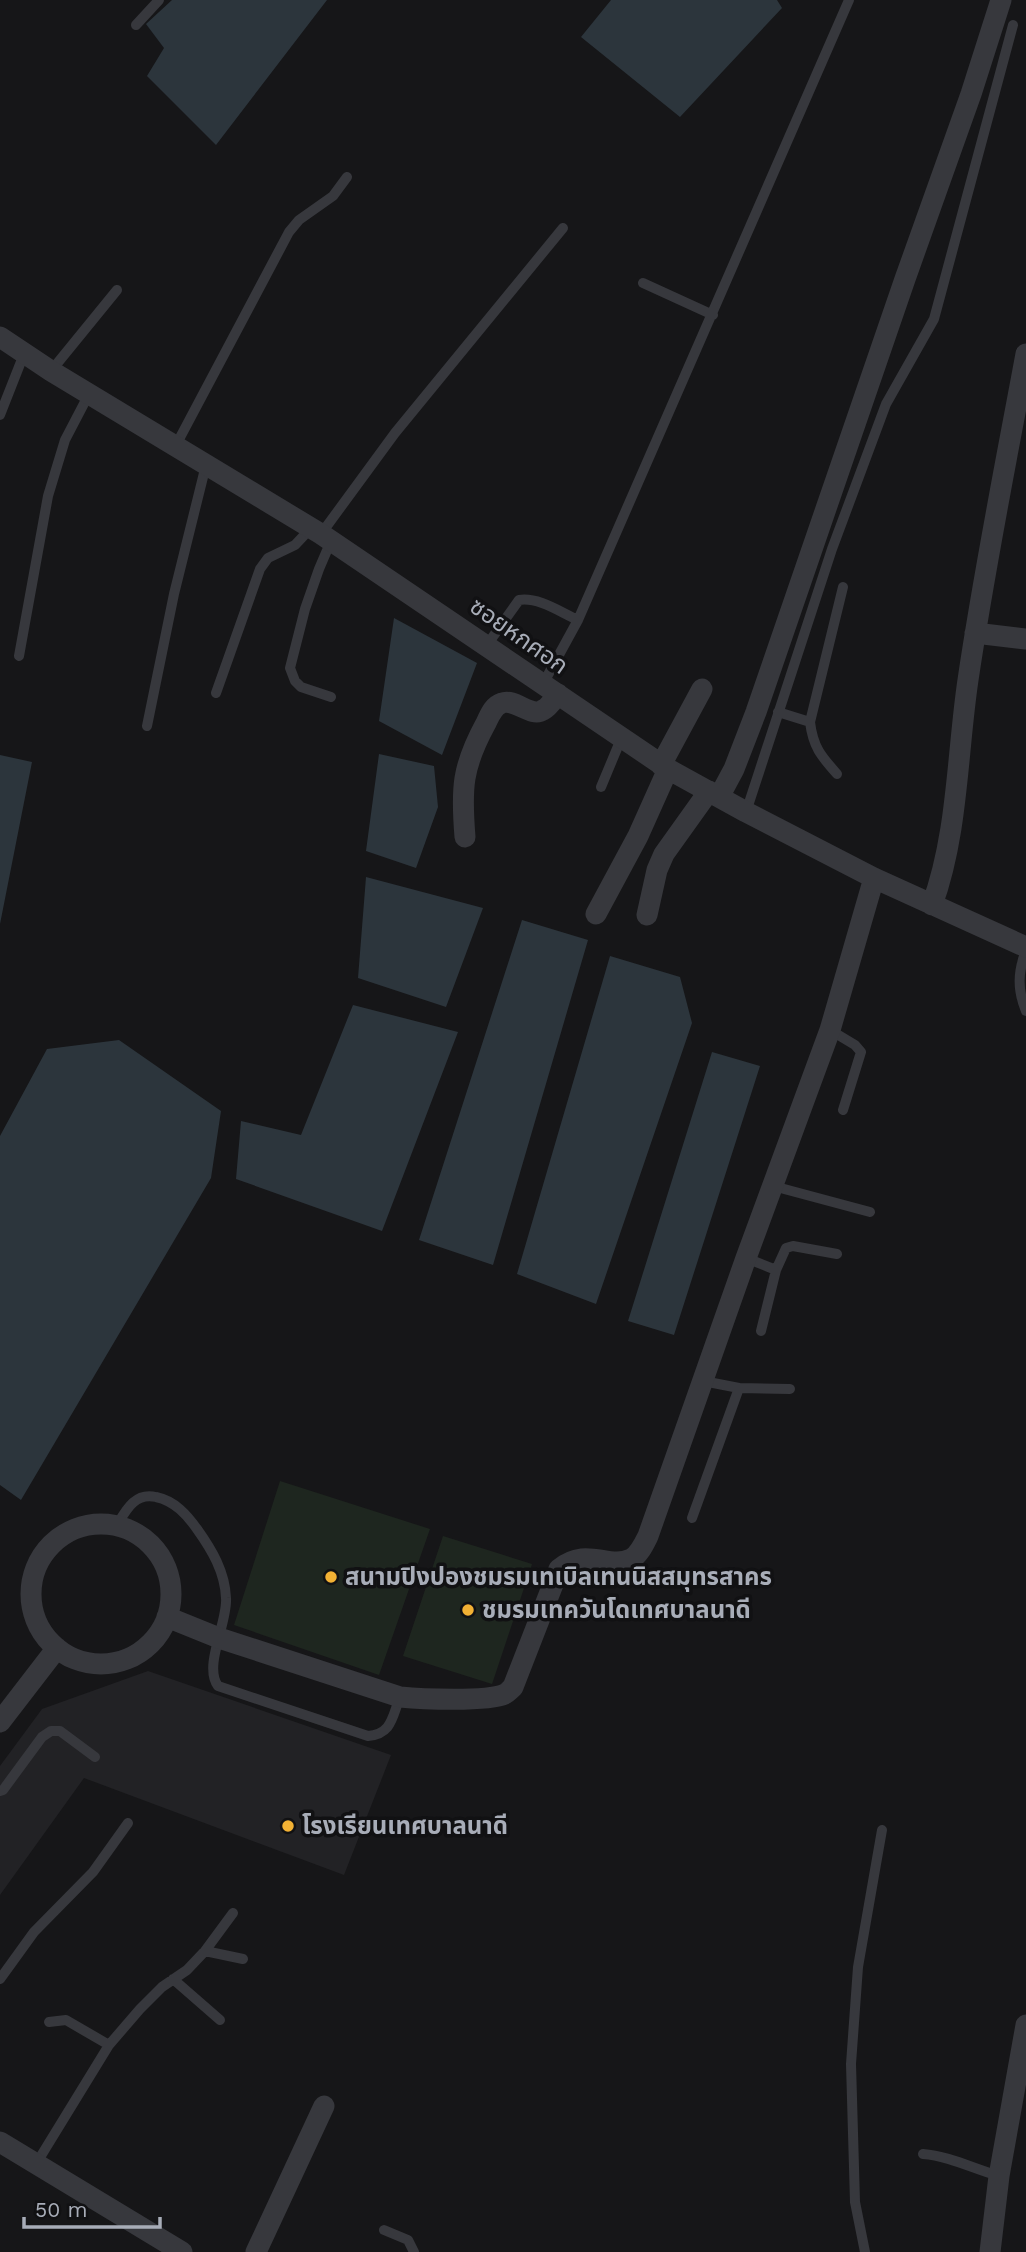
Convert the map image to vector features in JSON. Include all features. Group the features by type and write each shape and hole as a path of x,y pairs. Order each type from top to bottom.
{"street":[{"path":"647,915 657,870 664,854 722,785 756,712 971,94 1001,0"},
{"name":"ซอยหกศอก","path":"0,337 51,371 322,533 490,639 621,739 665,763 722,785 748,806 874,878 937,890 1026,948"},
{"path":"937,890 954,799 975,633 1017,452 1026,354"},
{"path":"975,633 1026,639"},
{"path":"465,837 462,800 465,770 474,744 493,709 508,702 543,711 550,684"},
{"path":"596,914 638,836 677,733 702,689"},
{"path":"167,1617 219,1638 400,1697 427,1700 490,1696 506,1694 513,1687 559,1569 567,1562 581,1558 619,1561 631,1559 639,1552 656,1516 746,1258 830,1030 874,878"},
{"path":"104,1523 117,1525 141,1536 151,1544 165,1566 171,1591 167,1617 161,1630 143,1650 119,1661 93,1664 80,1661 57,1648 39,1628 34,1616 31,1589 38,1563 54,1541 77,1528 104,1523"},
{"path":"0,1722 57,1648"},
{"path":"990,2252 999,2176 1026,2025"},
{"path":"256,2252 324,2106"},
{"path":"0,2142 182,2252"}],"lane":[{"path":"136,25 159,0"},
{"path":"550,684 559,654 578,620 849,0"},
{"path":"748,806 832,549 886,404 934,319 1013,25"},
{"path":"175,447 289,232 299,220 333,196 347,177"},
{"path":"331,697 301,687 295,681 290,668 318,569 322,533 395,433 563,228"},
{"path":"643,283 712,315"},
{"path":"51,371 117,290"},
{"path":"0,415 24,354"},
{"path":"19,656 48,496 65,440 89,394"},
{"path":"147,726 174,594 206,465"},
{"path":"216,693 260,569 268,558 322,533"},
{"path":"837,774 820,755 812,740 810,722 843,587"},
{"path":"490,639 519,600 528,599 578,620"},
{"path":"778,712 810,722"},
{"path":"601,787 621,739"},
{"path":"1026,948 1019,968 1018,987 1026,1011"},
{"path":"830,1030 855,1045 860,1052 843,1110"},
{"path":"772,1186 870,1212"},
{"path":"761,1331 776,1270 786,1248 793,1246 837,1254"},
{"path":"746,1258 776,1270"},
{"path":"703,1381 739,1388 790,1389"},
{"path":"692,1518 739,1388"},
{"path":"117,1525 130,1504 145,1496 158,1497 176,1505 211,1549 223,1577 227,1600 213,1667 213,1679 218,1686 368,1736 379,1735 389,1726 400,1697"},
{"path":"0,1791 42,1737 51,1731 60,1731 95,1756"},
{"path":"0,1979 34,1932 93,1872 128,1824"},
{"path":"865,2252 855,2202 851,2064 858,1967 882,1830"},
{"path":"36,2164 109,2045 140,2008 187,1970 205,1951 233,1913"},
{"path":"205,1951 243,1959"},
{"path":"173,1979 220,2020"},
{"path":"49,2022 66,2020 109,2045"},
{"path":"923,2154 941,2155 999,2176"},
{"path":"384,2230 408,2240 414,2252"}],"shaded area":[{"path":"172,0 327,0 216,145 147,76 164,48 146,24"},
{"path":"611,0 777,0 782,8 680,117 581,37"},
{"path":"394,618 477,663 442,755 379,721"},
{"path":"379,754 434,766 438,807 416,868 366,851"},
{"path":"0,755 32,762 0,924"},
{"path":"366,877 483,908 446,1007 358,978"},
{"path":"522,920 588,940 493,1265 419,1240"},
{"path":"610,956 680,977 692,1023 596,1304 517,1274"},
{"path":"353,1005 458,1032 382,1231 236,1179 241,1121 301,1135"},
{"path":"119,1040 221,1111 211,1178 21,1500 0,1485 0,1136 47,1049"},
{"path":"712,1052 760,1066 674,1335 628,1321"},
{"name":"สนามปิงปองชมรมเทเบิลเทนนิสสมุทรสาคร","path":"280,1481 430,1529 379,1675 234,1625"},
{"name":"ชมรมเทควันโดเทศบาลนาดี","path":"443,1536 532,1564 492,1684 403,1656"},
{"name":"โรงเรียนเทศบาลนาดี","path":"148,1671 391,1755 344,1875 84,1778 0,1895 0,1766 42,1709"}],"place":[{"name":"สนามปิงปองชมรมเทเบิลเทนนิสสมุทรสาคร","path":"331,1577"},
{"name":"ชมรมเทควันโดเทศบาลนาดี","path":"468,1610"},
{"name":"โรงเรียนเทศบาลนาดี","path":"288,1826"}]}
